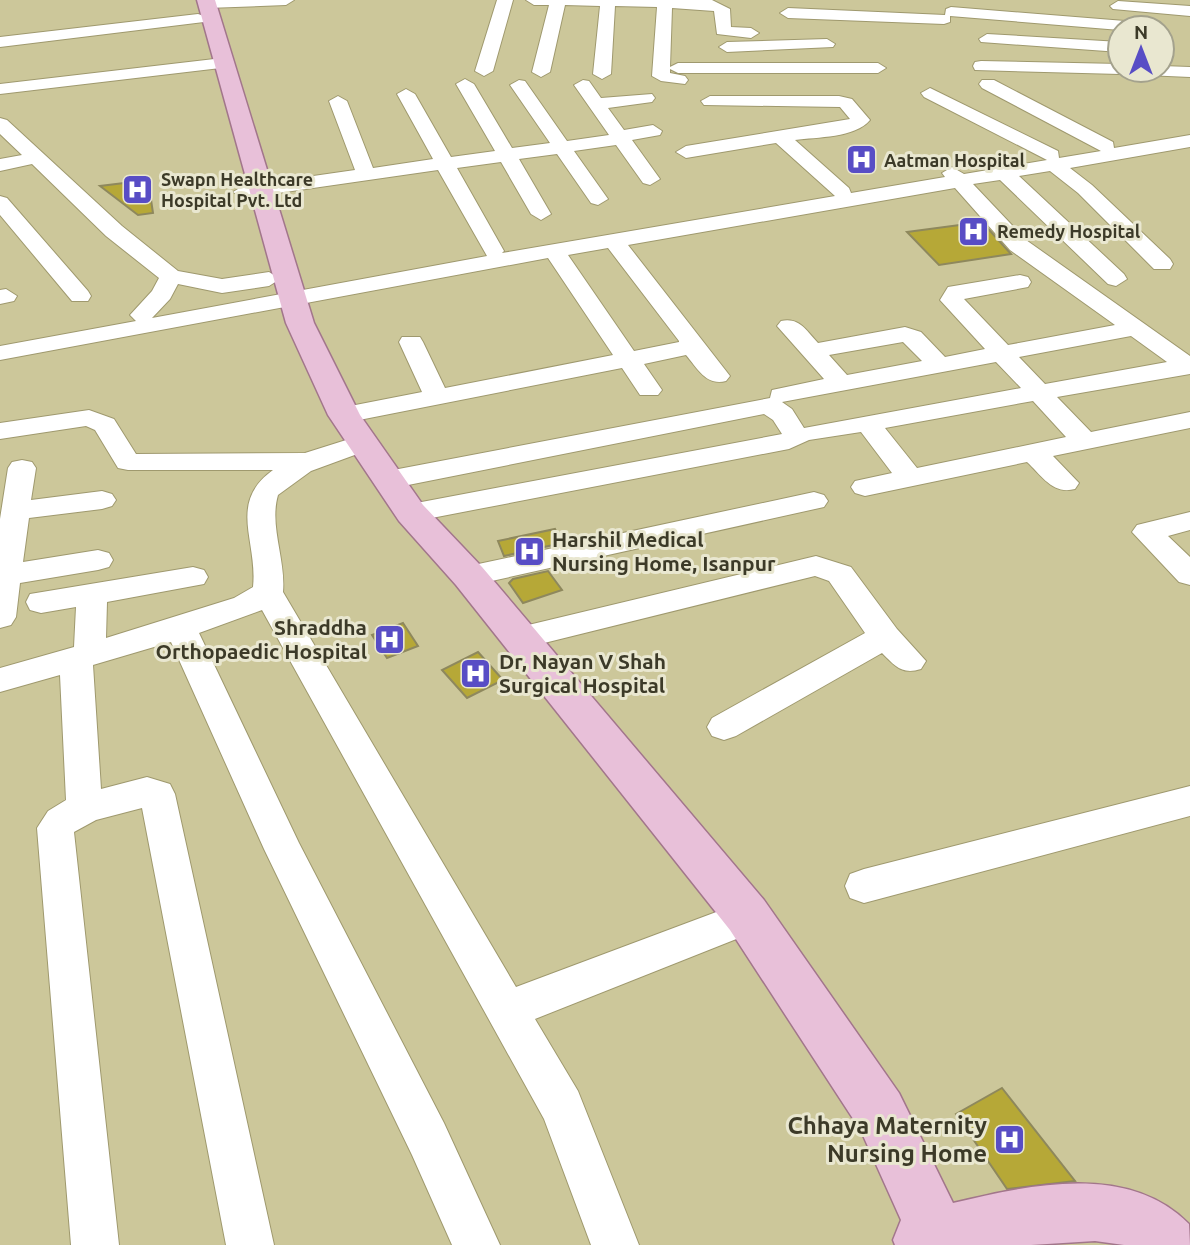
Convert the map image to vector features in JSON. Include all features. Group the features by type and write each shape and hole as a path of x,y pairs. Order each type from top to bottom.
{"main road":[{"path":"201,5 280,293 282,327 324,419 401,517 560,704 735,922 865,1118 925,1242"},
{"path":"342,442 388,480 411,513 469,576 747,915 880,1112 925,1242"},
{"path":"925,1242 1049,1213 1107,1213 1146,1223 1168,1245"}],"street":[{"path":"0,42 83,32 201,5 286,0"},
{"path":"484,71 505,0"},
{"path":"534,0 665,1 720,6 723,30 751,33"},
{"path":"541,72 558,1"},
{"path":"665,1 661,76 707,90 839,101 846,103 861,120 851,126 686,152"},
{"path":"602,74 608,2"},
{"path":"1098,5 1190,11"},
{"path":"785,6 985,15 1106,25"},
{"path":"678,68 884,71 832,39 810,35 797,27 785,6"},
{"path":"985,15 986,53"},
{"path":"39,53 87,46 83,32"},
{"path":"707,48 832,39"},
{"path":"986,53 1106,48"},
{"path":"986,53 1106,67"},
{"path":"0,89 217,63"},
{"path":"465,84 541,214"},
{"path":"519,85 598,199"},
{"path":"583,85 650,179"},
{"path":"988,85 1106,146"},
{"path":"707,90 720,146"},
{"path":"930,93 1053,160 1161,264"},
{"path":"406,94 494,251"},
{"path":"597,104 646,98"},
{"path":"338,101 366,174"},
{"path":"1,126 114,230 171,276 280,293"},
{"path":"251,190 507,155 653,131"},
{"path":"780,137 842,192"},
{"path":"0,353 280,293 494,251 842,192 1004,173 1106,146 1188,141"},
{"path":"0,339 614,241 1053,160 1188,141"},
{"path":"0,165 34,158"},
{"path":"1004,173 1116,279"},
{"path":"958,177 1018,244 1189,366"},
{"path":"0,202 80,296"},
{"path":"614,241 691,340 692,347 718,376"},
{"path":"554,251 649,390"},
{"path":"142,315 162,294 171,276"},
{"path":"1020,282 956,292 952,300 1085,442"},
{"path":"970,290 1027,348"},
{"path":"890,313 939,365"},
{"path":"789,326 841,384"},
{"path":"781,395 1136,328"},
{"path":"814,353 825,348 909,334"},
{"path":"411,342 438,397"},
{"path":"615,1245 562,1107 268,592 271,574 261,506 265,489 281,474 438,397 692,347"},
{"path":"814,433 1189,366"},
{"path":"886,375 917,415"},
{"path":"388,480 769,405 783,415 797,437 789,441 411,513"},
{"path":"0,431 89,418 105,425 128,462 342,442"},
{"path":"865,487 1190,420"},
{"path":"868,424 911,478"},
{"path":"1034,453 1065,483"},
{"path":"0,617 22,468"},
{"path":"16,511 102,500"},
{"path":"469,576 814,501"},
{"path":"1190,521 1147,532 1190,575"},
{"path":"6,575 98,560"},
{"path":"520,638 816,566 840,574 883,634 910,662"},
{"path":"41,602 193,577"},
{"path":"0,680 181,628 245,606 268,592"},
{"path":"81,810 84,800 83,656 92,594"},
{"path":"181,628 282,849 428,1139 476,1245"},
{"path":"724,727 877,642 883,634"},
{"path":"96,1245 54,834 57,822 81,810 147,792 157,794 250,1245"},
{"path":"864,886 1190,801"},
{"path":"507,1010 735,922"}],"building":[{"path":"148,180 153,213 138,215 100,186"},
{"path":"982,222 1011,254 939,265 907,232"},
{"path":"555,529 562,543 504,556 498,541"},
{"path":"548,571 562,590 523,603 509,583 513,579"},
{"path":"403,623 418,646 387,658 372,635"},
{"path":"478,652 503,680 467,698 442,670"},
{"path":"1002,1088 1075,1181 1007,1189 956,1114"}],"place":[{"name":"Aatman Hospital","path":"861,160"},
{"name":"Swapn Healthcare Hospital Pvt. Ltd","path":"138,189"},
{"name":"Remedy Hospital","path":"974,231"},
{"name":"Harshil Medical Nursing Home, Isanpur","path":"529,551"},
{"name":"Shraddha Orthopaedic Hospital","path":"390,639"},
{"name":"Dr, Nayan V Shah Surgical Hospital","path":"476,673"},
{"name":"Chhaya Maternity Nursing Home","path":"1010,1139"}]}
